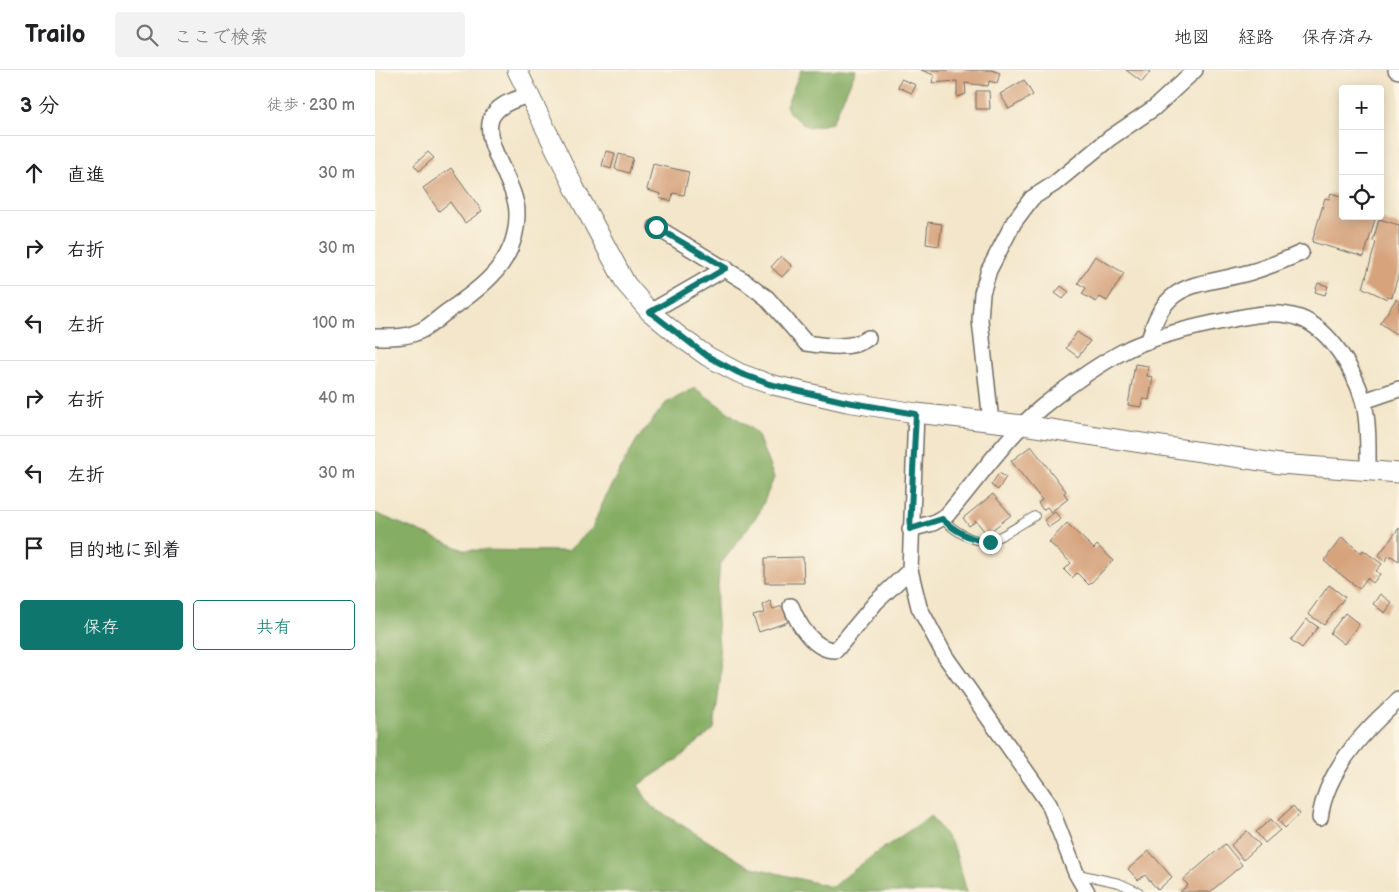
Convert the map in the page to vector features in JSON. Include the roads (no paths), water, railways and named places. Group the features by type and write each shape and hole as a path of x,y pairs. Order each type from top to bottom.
{"street":[{"path":"517,70 625,284 650,312 707,356 739,373 769,384 847,402 916,414 1023,425 1280,464 1399,473"},
{"path":"991,422 980,320 982,293 989,270 1014,222 1032,198 1054,184 1110,138 1155,108 1195,70"},
{"path":"375,337 401,337 421,331 478,290 503,264 511,251 516,234 517,212 513,192 495,149 490,128 491,118 498,109 528,95"},
{"path":"656,227 726,268 767,298 807,343 845,346 861,343 869,338"},
{"path":"1149,341 1159,311 1170,298 1188,287 1252,272 1301,254"},
{"path":"650,312 726,268"},
{"path":"910,529 942,519 1023,425 1073,384 1130,348 1203,325 1249,316 1269,314 1299,318 1310,324 1332,344 1349,367 1364,401 1368,472"},
{"path":"1364,401 1399,389"},
{"path":"916,414 910,529 910,570 919,607 945,656 1049,804 1076,873 1087,892"},
{"path":"791,606 805,631 822,647 836,650 875,602 910,570"},
{"path":"1320,818 1324,800 1340,764 1366,733 1399,700"}],"lane":[{"path":"942,519 952,528 975,540 990,542 1035,516"},
{"path":"1076,873 1119,883 1139,892"}]}
